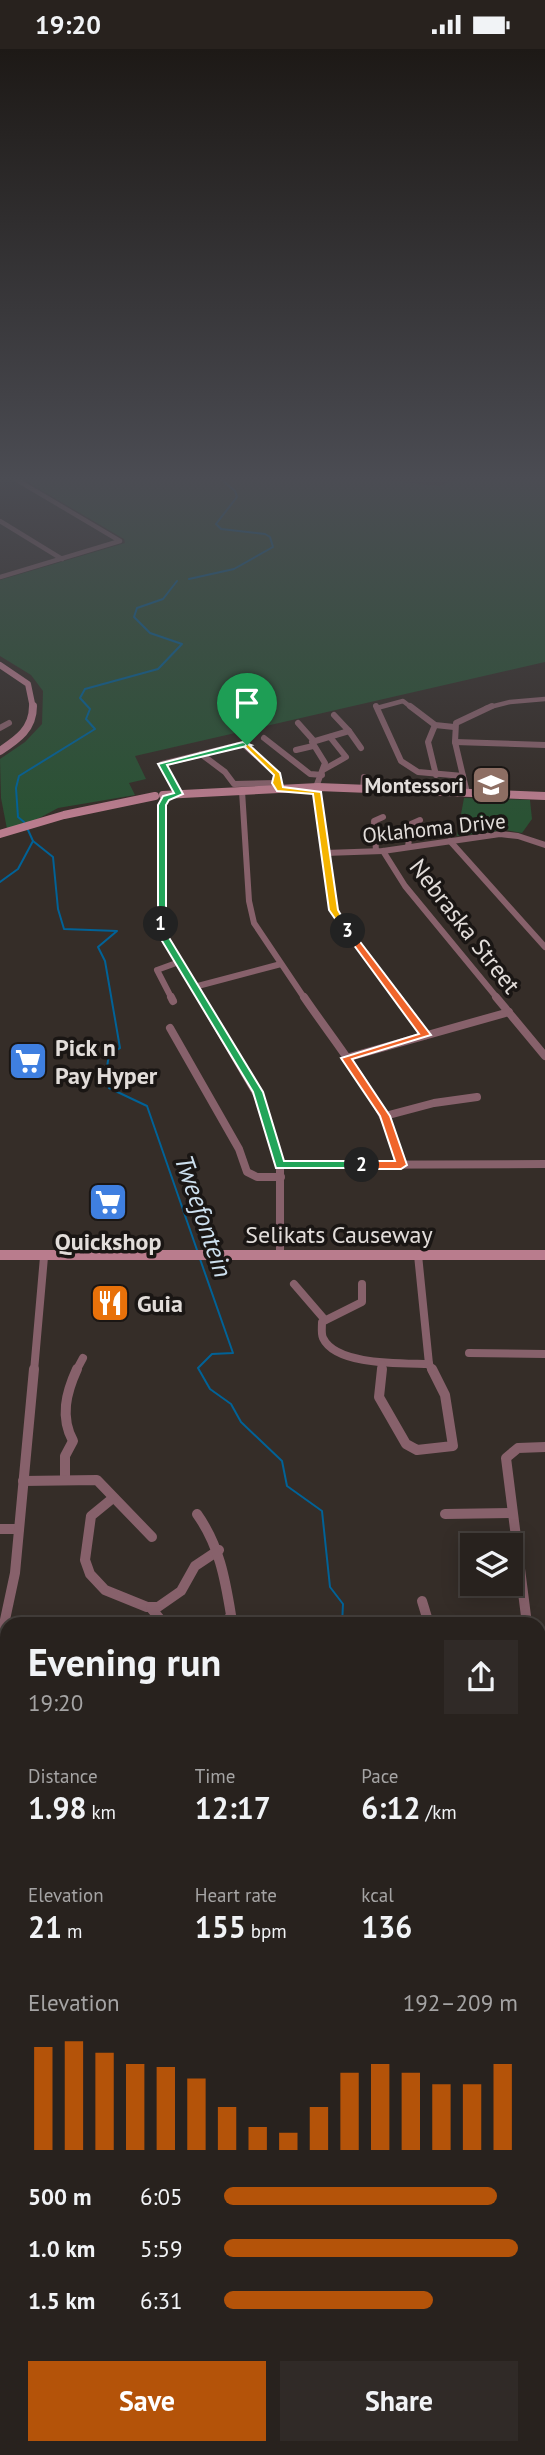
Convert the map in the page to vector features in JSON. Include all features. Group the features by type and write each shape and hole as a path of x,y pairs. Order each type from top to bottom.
{"street":[{"path":"0,665 4,671 29,686 33,717 27,731 0,751"},
{"path":"467,793 455,742 454,727 459,720 488,708 545,699"},
{"path":"454,727 435,725 403,701 376,706 398,758 415,771 463,776"},
{"path":"334,715 361,748"},
{"path":"0,728 9,723"},
{"path":"298,723 325,763 317,789 336,915 426,1035"},
{"path":"435,725 428,736 436,775"},
{"path":"296,750 349,731"},
{"path":"264,738 310,774 322,773 346,757 330,737"},
{"path":"455,742 545,745"},
{"path":"178,794 162,764 246,745 278,775 278,786"},
{"path":"201,754 226,772 234,783 301,789 545,796"},
{"path":"363,789 364,777"},
{"path":"3,833 34,823 142,799 278,786"},
{"path":"242,791 250,912 254,923 385,1116 401,1165"},
{"path":"160,799 163,936 258,1092 280,1165 280,1256"},
{"path":"379,851 374,821 383,817"},
{"path":"408,847 411,824 421,820"},
{"name":"Oklahoma Drive","path":"325,853 379,851 500,834 518,836 545,845"},
{"path":"450,841 545,947"},
{"name":"Nebraska Street","path":"379,851 545,1056"},
{"path":"173,1001 157,970 179,962"},
{"path":"194,987 281,964"},
{"path":"346,1058 509,1012"},
{"path":"170,1028 233,1138 247,1172 257,1177 281,1177"},
{"path":"385,1116 434,1103 477,1097"},
{"path":"280,1165 545,1164"},
{"path":"382,1364 379,1397 406,1444 417,1450 451,1448 455,1441 449,1409 443,1390 429,1364 418,1255"},
{"name":"Selikats Causeway","path":"2,1256 545,1255"},
{"path":"6,1617 19,1529 44,1257"},
{"path":"294,1284 325,1320"},
{"path":"362,1284 362,1302 320,1325 320,1333 326,1345 353,1357 382,1364 429,1364"},
{"path":"469,1353 545,1354"},
{"path":"65,1480 65,1456 73,1441 65,1427 67,1406 73,1376 83,1359"},
{"path":"526,1617 506,1465 508,1455 520,1447 545,1447"},
{"path":"23,1481 97,1480 152,1537"},
{"path":"113,1498 94,1511 89,1522 87,1568 104,1590 151,1608 158,1617"},
{"path":"445,1514 512,1513"},
{"path":"197,1514 219,1550 230,1617"},
{"path":"0,1529 19,1529"},
{"path":"151,1608 162,1605 181,1591 195,1566 219,1550"},
{"path":"422,1601 427,1617"}],"green space":[{"path":"0,592 545,592 545,662 135,756 146,779 129,783 135,795 58,808 32,822 7,829 1,798 0,759 25,742 42,724 43,691 31,675 0,656"},
{"path":"464,798 530,800 532,819 522,833 506,830 457,836"}],"waterway":[{"path":"24,822 18,817 16,788 19,776 95,729 86,719 90,709 80,698 85,689 158,669 182,644 150,633 134,617 137,608 163,599 168,592"},
{"path":"28,830 33,841"},
{"path":"0,882 18,869 33,841"},
{"name":"Tweefontein","path":"33,841 53,857 58,909 64,929 117,931 98,947 105,961 120,1048 109,1054 106,1074 109,1088 147,1106 197,1250"},
{"name":"Tweefontein","path":"200,1259 233,1353 212,1354 198,1368 210,1389 231,1404 241,1422 282,1461 287,1486 322,1511 330,1587 343,1604 342,1617"}],"place":[{"name":"Montessori","path":"491,785"},
{"name":"Pick n Pay Hyper","path":"28,1061"},
{"name":"Quickshop","path":"108,1202"},
{"name":"Guia","path":"110,1303"}],"route":[{"path":"247,745 278,775 276,783 280,790 301,789 317,792 333,910 426,1035 346,1058 385,1116 395,1139 401,1165 280,1165 258,1092 163,934 162,805 165,798 178,794 162,764 247,745"}]}
